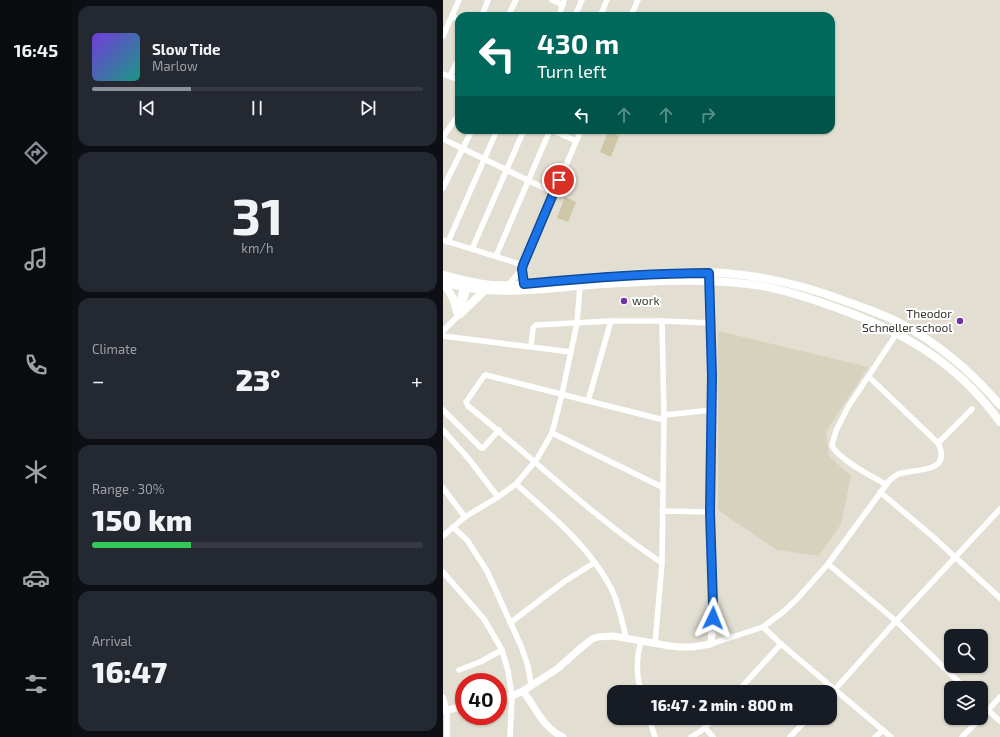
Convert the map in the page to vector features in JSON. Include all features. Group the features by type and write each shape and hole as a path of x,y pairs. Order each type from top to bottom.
{"main road":[{"path":"443,282 495,285 524,284 601,276 709,273 757,276 799,285 877,313 918,333 955,360 972,375 1000,405"},
{"path":"443,274 484,291 514,292 644,282 710,282 756,285 797,294 861,317 897,333 923,348 952,370 983,401 1000,422"},
{"path":"443,282 451,294 458,314 484,291"},
{"path":"797,294 799,285"}],"street":[{"path":"443,36 459,0"},
{"path":"483,12 488,0"},
{"path":"510,12 516,0"},
{"path":"552,0 563,2 562,12"},
{"path":"577,12 582,0"},
{"path":"602,12 607,0"},
{"path":"633,12 638,0"},
{"path":"450,76 455,66"},
{"path":"443,74 455,78"},
{"path":"455,120 443,138 484,160 554,193"},
{"path":"443,188 470,134"},
{"path":"495,134 445,241 495,256 522,267"},
{"path":"472,249 522,134"},
{"path":"495,256 549,134"},
{"path":"560,134 576,141"},
{"path":"509,284 522,267 579,134"},
{"path":"522,267 524,284"},
{"path":"709,273 712,410 710,512 713,604 711,644"},
{"path":"443,330 458,314 466,284"},
{"path":"443,536 465,517 516,484 534,462 552,433 577,323 580,286"},
{"path":"531,346 533,328 535,326 611,321 711,323"},
{"path":"588,401 611,321"},
{"path":"655,644 662,563 664,417 662,321"},
{"path":"885,484 855,467 835,451 832,445 836,431 843,417 897,333"},
{"path":"443,336 571,352"},
{"path":"662,563 626,538 534,462 499,430 466,403 484,375 588,401 664,417 712,410"},
{"path":"507,697 523,691 531,684 557,669 592,639 608,636 670,646 692,647 711,644 763,627 783,612 797,599 828,564 885,484 902,473 927,470 935,466 938,462 941,453 938,442 869,377"},
{"path":"938,442 972,409"},
{"path":"443,410 481,448 483,448 499,430"},
{"path":"443,430 468,458 498,497"},
{"path":"552,433 662,487"},
{"path":"516,484 561,525 588,554 611,588 618,607 626,638"},
{"path":"443,488 465,517"},
{"path":"880,492 956,557 1000,598"},
{"path":"837,688 896,621 1000,509"},
{"path":"662,511 710,512"},
{"path":"453,527 467,540 482,562 528,666 531,684"},
{"path":"510,623 565,581 594,563"},
{"path":"828,564 896,621 958,681"},
{"path":"443,572 484,619 502,650 513,696 510,737"},
{"path":"763,627 829,685"},
{"path":"639,685 637,659 641,641"},
{"path":"743,685 781,644"},
{"path":"459,670 480,662 502,650"},
{"path":"523,691 547,727 563,737"},
{"path":"837,692 891,737"},
{"path":"443,697 447,737"},
{"path":"1000,697 988,710 1000,721"},
{"path":"445,710 455,708"},
{"path":"651,725 655,737"},
{"path":"691,737 708,725"},
{"path":"790,737 801,725"},
{"path":"962,737 974,725"},
{"path":"705,728 713,737"},
{"path":"875,737 883,730"}],"shaded area":[{"path":"607,134 619,136 611,157 600,152"},
{"path":"565,197 576,202 568,222 557,218"},
{"path":"718,331 868,367 826,432 829,456 851,476 841,524 819,556 777,550 718,510"}],"place":[{"name":"work","path":"624,301"},
{"name":"Theodor Schneller school","path":"960,321"}],"route":[{"path":"559,180 523,265 522,269 524,284 601,276 709,273 712,376 710,512 713,618"}]}
